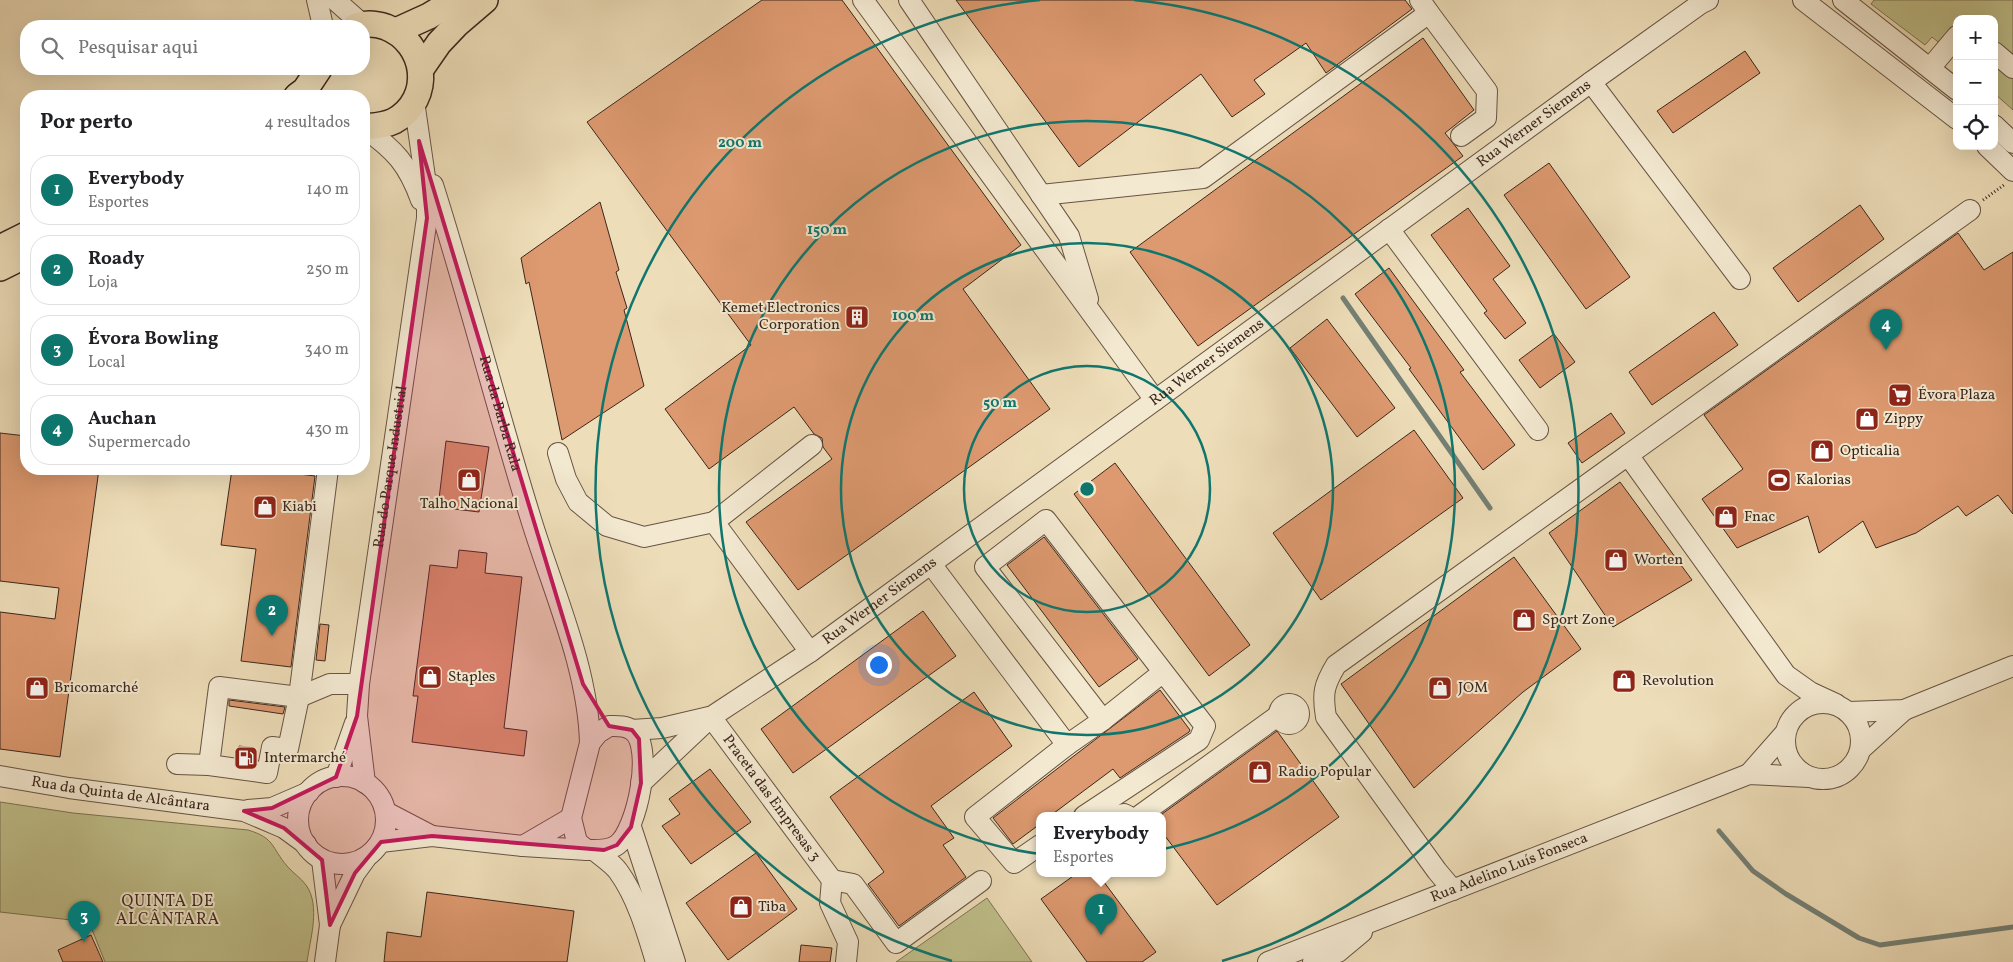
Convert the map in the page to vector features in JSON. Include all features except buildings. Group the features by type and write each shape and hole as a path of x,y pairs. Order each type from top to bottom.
{"main road":[{"path":"396,31 429,16 454,0"},
{"path":"421,69 439,43 457,24 485,0"},
{"path":"370,25 380,25 396,31 410,43 419,59 421,69 418,94 408,110 394,121 370,127"},
{"path":"305,90 315,75"},
{"path":"318,75 322,90"},
{"path":"0,248 20,238"},
{"path":"0,268 20,258"}],"street":[{"path":"317,0 322,20"},
{"path":"334,0 354,20"},
{"path":"863,0 1155,400"},
{"path":"909,0 1069,236 1092,314"},
{"path":"1803,0 1953,115"},
{"path":"1843,0 1953,87"},
{"name":"Rua Werner Siemens","path":"641,783 711,716 810,652 1704,1"},
{"path":"1041,195 1203,178 1425,7 1487,91 1486,118 1460,136"},
{"path":"1930,68 1953,41"},
{"path":"1998,55 2013,68"},
{"path":"1591,82 1740,279"},
{"name":"Rua da Barba Rala","path":"414,101 427,191 427,218"},
{"path":"1998,129 2013,143"},
{"path":"370,132 387,144 405,165 427,218"},
{"name":"Rua da Barba Rala","path":"419,141 447,229 530,518 584,684 590,719 590,742 571,818"},
{"path":"1990,150 2009,177"},
{"path":"1454,890 1437,872 1326,717 1323,694 1336,665 1970,210"},
{"name":"Rua do Parque Industrial","path":"336,777 356,716 359,684 427,218"},
{"path":"1389,229 1538,430"},
{"path":"558,453 566,480 578,502 607,526 644,537 714,522 812,445"},
{"path":"1628,455 1786,675 1810,692 1843,708 1860,728 1861,749"},
{"path":"177,764 209,765 268,773 272,747 288,749 299,697 327,475"},
{"path":"1090,812 1200,740 1205,726 1162,673 1046,520 985,567 1103,720"},
{"path":"714,522 810,652"},
{"path":"931,564 1067,745"},
{"path":"1786,675 1790,702 1786,753 1792,764 1809,777 1822,780 1844,774 1854,764 1861,749 1904,710 2013,666"},
{"path":"1036,848 1014,862 975,817 1162,673"},
{"path":"209,765 219,687 299,697 330,684 359,684"},
{"name":"Rua da Barba Rala","path":"584,684 609,726"},
{"path":"1788,727 1802,709 1812,704 1823,702 1843,708 1904,710"},
{"path":"1145,812 1279,715"},
{"name":"Rua do Parque Industrial","path":"356,716 365,783"},
{"name":"Rua Werner Siemens","path":"609,726 623,726 632,730 662,728 711,716"},
{"name":"Praceta das Empresas 3","path":"711,716 832,880"},
{"path":"590,742 598,733 609,726"},
{"name":"Rua Adelino Luís Fonseca","path":"1749,774 1788,727"},
{"path":"381,842 432,836 523,846 591,850 604,850 617,845 630,827 641,783 643,757 640,739 632,730"},
{"name":"Rua Adelino Luís Fonseca","path":"1268,962 1749,774 1809,777"},
{"name":"Rua da Quinta de Alcântara","path":"0,776 69,788 244,811"},
{"path":"244,811 272,808 309,792 321,782 336,777 351,777 375,790 382,800 386,812 386,827 381,842 354,873 330,925"},
{"path":"309,792 301,805 298,821 301,836 310,850 322,860 337,864 352,864 366,858"},
{"path":"244,811 284,828 306,844"},
{"path":"386,812 432,836"},
{"path":"523,846 571,818 577,842 617,870 627,886 647,931 656,962"},
{"path":"630,827 675,962"},
{"path":"322,860 330,925 325,962"},
{"path":"846,962 848,942 830,904 832,880 853,884 896,943 981,881"},
{"path":"1313,962 1338,952 1383,918"}],"path":[{"path":"1970,210 2009,177"}],"highlighted area":[{"path":"419,141 583,684 609,726 632,730 639,739 641,783 631,827 617,845 604,850 432,836 381,842 355,873 330,925 322,860 284,828 244,811 272,808 336,777 357,716 427,218"}],"green space":[{"path":"1874,0 2013,0 2013,110 1998,97 1998,15 1953,15 1953,54 1932,37 1925,45 1871,4"},
{"path":"0,802 73,813 248,830 263,836 272,844 287,866 304,882 310,893 314,913 307,962 105,962 89,922 0,912"},
{"path":"987,898 1032,962 896,962"}],"waterway":[{"path":"1343,298 1490,508"},
{"path":"1719,831 1753,871 1786,894 1859,938 1880,945 2013,927"}],"place":[{"name":"Kemet Electronics Corporation","path":"857,317"},
{"name":"Auchan","path":"1886,350"},
{"name":"Évora Plaza","path":"1900,395"},
{"name":"Zippy","path":"1867,419"},
{"name":"Opticalia","path":"1822,451"},
{"name":"Talho Nacional","path":"469,480"},
{"name":"Kalorias","path":"1779,480"},
{"name":"Kiabi","path":"265,507"},
{"name":"Fnac","path":"1726,517"},
{"name":"Worten","path":"1616,560"},
{"name":"Sport Zone","path":"1524,620"},
{"name":"Roady","path":"272,636"},
{"name":"Staples","path":"430,677"},
{"name":"Revolution","path":"1624,681"},
{"name":"Bricomarché","path":"37,688"},
{"name":"JOM","path":"1440,688"},
{"name":"Intermarché","path":"246,758"},
{"name":"Radio Popular","path":"1260,772"},
{"name":"Tiba","path":"741,907"},
{"name":"Everybody","path":"1101,935"},
{"name":"Évora Bowling","path":"84,942"}],"district":[{"name":"QUINTA DE ALCÂNTARA","path":"168,911"}]}
